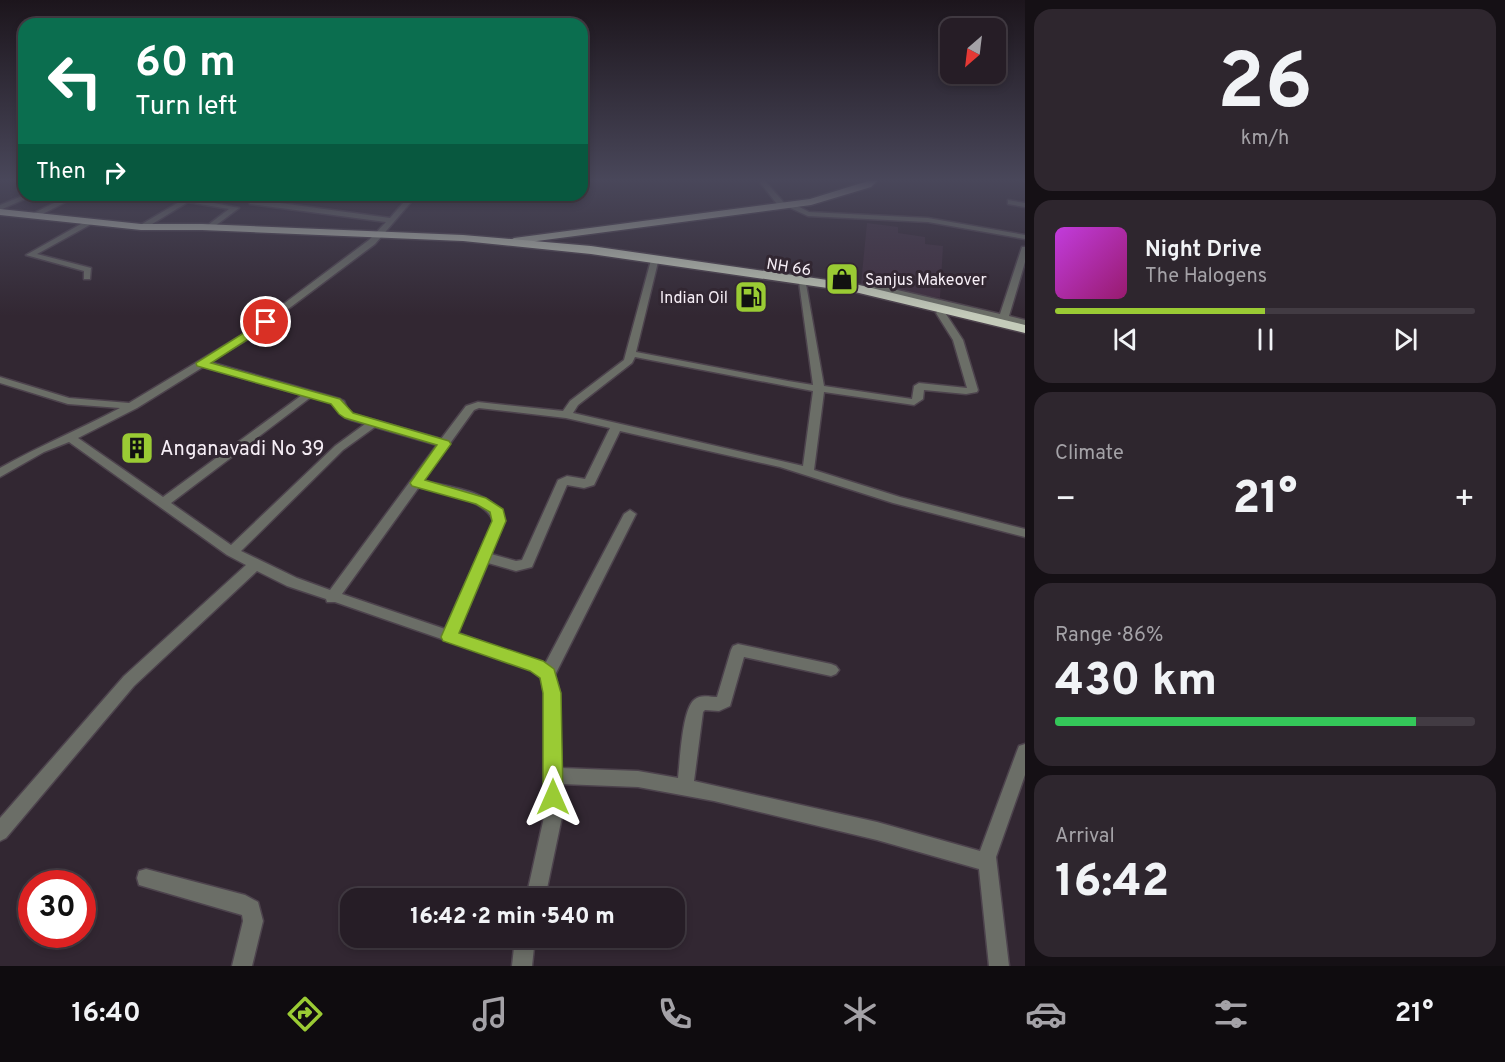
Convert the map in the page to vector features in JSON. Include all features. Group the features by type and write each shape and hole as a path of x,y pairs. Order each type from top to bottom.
{"highway":[{"name":"NH 66","path":"132,226 185,229 211,227 484,243 654,262 802,284 941,313 1025,335"},
{"name":"NH 66","path":"185,229 198,232 514,241 654,258 870,291 1025,329"}],"main road":[{"path":"514,241 636,226"},
{"path":"546,245 558,237"}],"street":[{"path":"83,226 30,255 88,270 87,277"},
{"path":"0,473 40,450 70,438 133,406 245,338 282,312 378,236 386,226"},
{"path":"963,226 1025,237"},
{"path":"1004,317 1025,249"},
{"path":"566,415 574,403 624,366 632,354 654,262"},
{"path":"802,284 819,388 808,472"},
{"path":"870,291 878,288 1025,323"},
{"path":"632,354 819,388 914,402 918,399 919,386 971,391 973,386 958,340 941,313"},
{"path":"201,363 336,401 345,414 445,444"},
{"path":"0,380 68,401 133,406"},
{"path":"163,503 309,394"},
{"path":"332,598 475,405 489,404 566,415 783,464 897,500 1025,533"},
{"path":"232,552 339,448 373,423"},
{"path":"484,557 521,566 527,564 562,483 567,480 584,484 590,482 616,428"},
{"path":"70,438 232,552 292,582 332,598 536,666 548,674"},
{"path":"416,483 481,501 496,509 499,521 449,637"},
{"path":"537,888 553,817 552,693 548,674 630,514"},
{"path":"0,832 129,681 256,564"},
{"path":"685,788 695,710 700,703 718,704 724,701 738,650 831,670"},
{"path":"999,966 987,862 988,850 1025,751"},
{"path":"553,776 638,779 685,788 878,831 987,862"},
{"path":"146,878 245,905 251,909 254,915 242,966"},
{"path":"522,966 524,948"}],"shaded area":[{"path":"867,226 898,227 898,233 925,237 925,244 943,246 940,298 861,284"}],"place":[{"name":"Sanjus Makeover","path":"842,279"},
{"name":"Indian Oil","path":"751,297"},
{"name":"Anganavadi No 39","path":"137,448"}],"route":[{"path":"266,322 245,338 201,363 336,401 343,412 349,416 445,444 416,483 481,501 489,504 500,514 449,637 536,666 548,674 552,684 553,797"}]}
